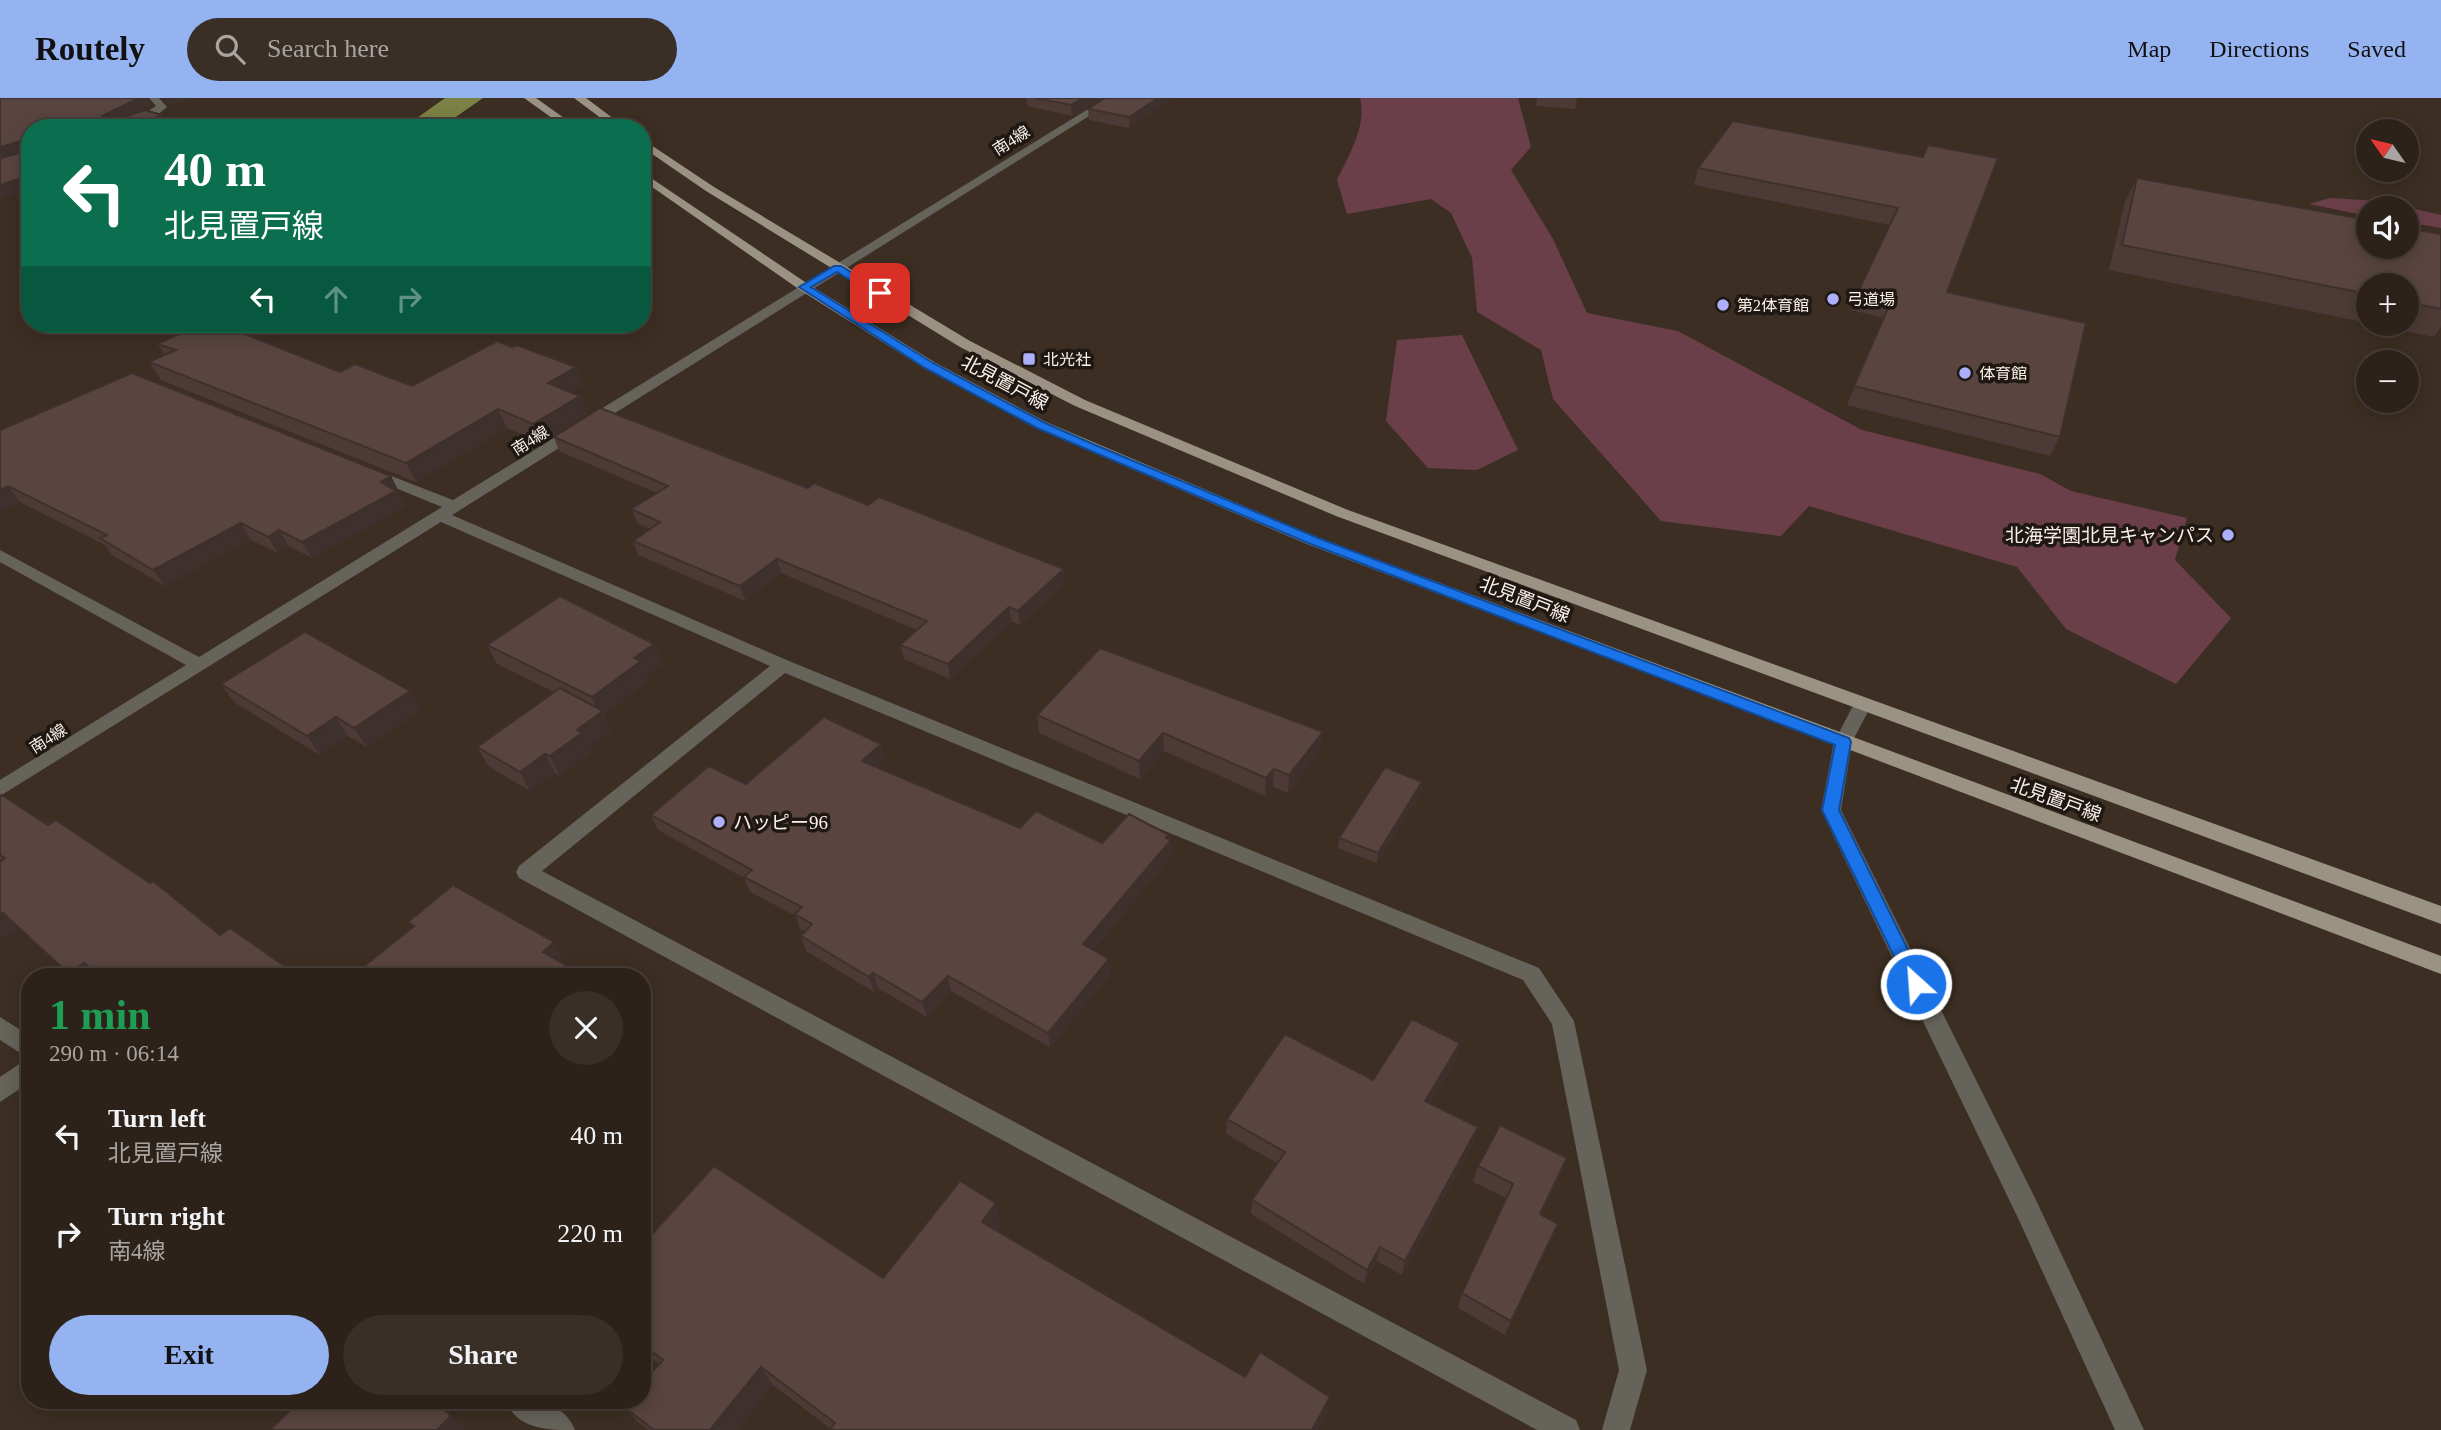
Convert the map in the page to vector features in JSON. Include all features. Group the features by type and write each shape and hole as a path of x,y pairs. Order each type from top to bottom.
{"main road":[{"path":"529,98 560,119"},
{"path":"579,98 608,119"},
{"name":"北見置戸線","path":"651,148 709,189 965,344 1080,403 1189,451 1342,513 2441,915"},
{"name":"北見置戸線","path":"651,181 804,287 929,365 1041,425 1101,452 1313,541 2441,965"}],"street":[{"path":"143,119 162,107 154,98"},
{"name":"南4線","path":"0,789 448,512 804,287 1113,98"},
{"path":"355,467 783,665 1531,974 1563,1021 1633,1370 1616,1430"},
{"path":"0,555 200,665"},
{"path":"783,665 526,872 1566,1430"},
{"path":"1863,704 1843,742 1830,810 2026,1206 2130,1430"},
{"path":"0,1027 21,1042"},
{"path":"0,1091 21,1075"},
{"path":"532,1409 561,1430"}],"shaded area":[{"path":"445,98 483,98 453,119 416,119"},
{"path":"1360,98 1518,98 1531,147 1511,170 1553,239 1587,313 1678,331 1862,430 2040,474 2071,491 2187,518 2175,560 2231,618 2176,684 2066,629 2017,567 1809,506 1781,536 1661,521 1553,399 1541,350 1477,312 1472,258 1451,213 1431,199 1347,214 1337,180 1359,130 1362,109"},
{"path":"2330,198 2356,200 2356,214 2309,204"},
{"path":"2419,210 2441,215 2441,228 2419,224"},
{"path":"1462,335 1518,450 1477,470 1428,468 1386,421 1397,340"}],"building":[{"path":"0,98 139,98 102,116 105,119 21,119 21,141 0,147"},
{"path":"1035,98 1083,98 1071,105"},
{"path":"1105,98 1158,98 1129,117 1088,109"},
{"path":"145,110 162,115 150,119 105,119 121,118"},
{"path":"1733,121 1923,157 1928,145 1998,158 1947,292 2086,323 2060,437 1854,386 1892,299 1858,292 1898,208 1698,168"},
{"path":"21,153 21,178 0,185 0,158"},
{"path":"2137,178 2356,218 2356,259 2419,259 2419,230 2441,234 2441,309 2419,305 2419,273 2356,273 2356,292 2122,245"},
{"path":"181,333 242,333 340,372 355,364 412,386 497,341 512,347 517,345 576,367 548,383 580,396 533,424 498,409 406,463 149,362 176,350 157,344"},
{"path":"132,373 391,476 381,482 396,491 302,542 279,530 268,537 241,523 153,570 100,538 107,535 8,486 0,490 0,430"},
{"path":"600,408 808,488 814,483 868,505 879,497 1064,569 1018,611 1009,607 948,664 900,645 927,621 777,559 740,586 633,541 660,522 631,509 668,486 554,437"},
{"path":"560,596 654,644 634,658 641,661 592,697 487,645"},
{"path":"305,632 410,691 354,728 336,717 307,736 221,684"},
{"path":"1100,648 1323,732 1289,775 1274,769 1266,778 1163,733 1139,761 1037,715"},
{"path":"560,688 603,711 577,730 582,733 550,756 545,754 520,772 477,747"},
{"path":"824,717 881,744 862,761 1020,828 1036,811 1102,843 1129,814 1169,835 1166,838 1171,840 1083,944 1109,959 1048,1033 948,976 922,1002 873,973 869,977 801,936 812,924 795,914 802,907 744,877 752,870 651,815 709,766 746,784"},
{"path":"1385,767 1422,782 1378,853 1339,838"},
{"path":"0,796 48,825 56,820 150,883 153,881 220,935 230,928 288,968 90,968 84,963 76,968 63,968 3,913 0,915 0,862 5,858 0,855"},
{"path":"453,885 554,942 543,952 571,968 362,968 414,926 408,922"},
{"path":"1412,1019 1460,1043 1425,1101 1478,1127 1405,1261 1380,1247 1367,1270 1252,1200 1285,1152 1227,1119 1285,1034 1373,1080"},
{"path":"1500,1125 1567,1158 1540,1214 1558,1224 1511,1321 1462,1293 1513,1184 1478,1166"},
{"path":"714,1166 883,1278 960,1181 996,1203 982,1222 1245,1377 1260,1352 1330,1397 1312,1430 830,1430 835,1423 761,1367 710,1430 654,1430 627,1409 651,1409 651,1373 663,1360 651,1351 651,1235"},
{"path":"292,1409 443,1409 451,1416 437,1430 270,1430"}],"place":[{"name":"弓道場","path":"1833,299"},
{"name":"第2体育館","path":"1723,305"},
{"name":"北光社","path":"1029,359"},
{"name":"体育館","path":"1965,373"},
{"name":"北海学園北見キャンパス","path":"2228,535"},
{"name":"ハッピー96","path":"719,822"}],"route":[{"path":"880,293 837,268 804,287 929,365 1041,425 1161,478 1313,541 1843,742 1830,810 1916,984"}]}
